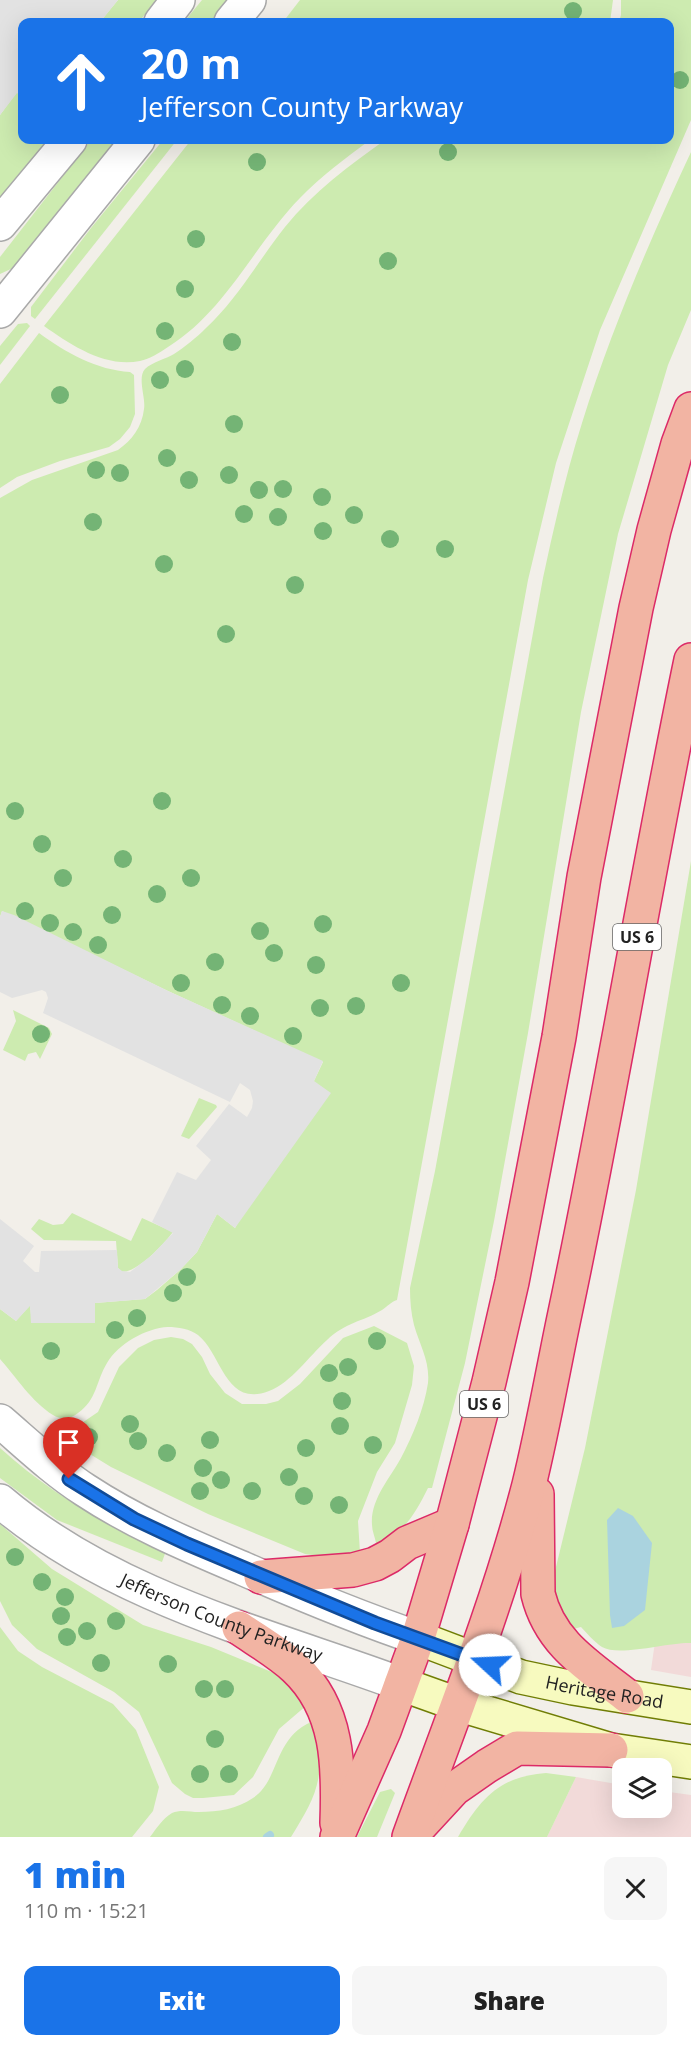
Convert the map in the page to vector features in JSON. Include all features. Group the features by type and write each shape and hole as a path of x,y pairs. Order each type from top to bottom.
{"highway":[{"name":"US 6","path":"337,1837 367,1772 418,1638 452,1524 489,1382 512,1282 559,1037 584,877 636,608 654,530 678,444 691,409"},
{"name":"US 6","path":"409,1837 506,1566 528,1486 586,1214 649,868 691,660"},
{"path":"537,1447 538,1594 542,1610 552,1630 565,1646 627,1696"},
{"path":"261,1576 353,1570 390,1556 407,1542 452,1524"},
{"path":"239,1628 295,1668 313,1688 325,1708 333,1734 339,1777 337,1837"},
{"path":"409,1837 454,1789 517,1748 611,1750"}],"main road":[{"name":"Heritage Road","path":"418,1638 521,1677 691,1707"},
{"name":"Jefferson County Parkway","path":"401,1684 457,1704"},
{"path":"457,1704 611,1750 691,1762"}],"street":[{"path":"164,18 178,0"},
{"path":"234,18 249,0"},
{"path":"0,224 67,144"},
{"path":"0,311 135,144"},
{"path":"0,1421 52,1467 124,1513 187,1544 261,1576 375,1623 418,1638"},
{"name":"Jefferson County Parkway","path":"0,1501 23,1521 74,1554 170,1601 239,1628 401,1684"}],"shaded area":[{"path":"0,0 118,0 103,18 18,18 18,94 0,115"},
{"path":"2,911 168,991 323,1061 314,1081 331,1093 235,1228 217,1214 197,1252 180,1270 145,1299 95,1303 95,1323 31,1323 30,1306 16,1321 0,1309 0,1219 34,1246 23,1261 35,1272 39,1272 41,1251 117,1250 118,1268 130,1272 152,1255 173,1233 152,1222 177,1172 196,1180 211,1160 196,1146 229,1104 247,1117 253,1101 250,1090 240,1083 230,1102 43,1013 48,998 46,992 42,990 12,998 0,992 0,917"},
{"path":"691,1388 691,1677 651,1670"},
{"path":"576,1777 612,1783 612,1818 672,1818 672,1792 691,1795 691,1837 547,1837"}],"green space":[{"path":"118,0 156,0 142,18 103,18"},
{"path":"202,0 228,0 214,18 187,18"},
{"path":"300,0 613,0 611,18 286,18"},
{"path":"621,0 691,0 691,120 600,330 556,463 528,580 397,1300 375,1314 334,1334 285,1382 269,1391 254,1394 243,1392 234,1386 206,1344 195,1333 172,1327 151,1330 133,1338 112,1356 103,1370 93,1396 84,1408 69,1418 56,1417 31,1396 0,1359 0,1309 16,1321 30,1305 32,1323 95,1323 95,1303 145,1299 157,1290 197,1252 217,1214 235,1228 323,1062 2,911 0,917 0,498 32,480 118,450 128,442 139,427 143,416 142,378 145,369 187,345 217,317 296,214 332,180 380,144 674,144 674,18 620,18"},
{"path":"17,92 18,144 45,144 0,201 0,115"},
{"path":"88,144 117,144 25,257 13,268 0,274 0,257"},
{"path":"160,144 174,144 35,319 31,316 31,307 91,228"},
{"path":"188,144 365,144 300,198 207,315 158,354 140,361 127,362 101,358 77,347 44,326"},
{"path":"691,152 691,310 668,365 618,534 581,712 528,1033 494,1221 465,1363 432,1488 428,1488 403,1527 381,1545 376,1543 372,1530 374,1507 414,1431 428,1383 426,1361 412,1316 410,1288 435,1171 551,539 576,442 593,388 646,252"},
{"path":"27,323 30,326 0,365 0,346 18,324"},
{"path":"39,333 82,359 134,375 135,414 130,427 109,447 60,461 17,477 0,488 0,384"},
{"path":"691,861 691,1643 632,1650 610,1650 599,1645 581,1627 569,1630 556,1596 555,1571 585,1448 636,1190"},
{"path":"13,1010 49,1028 52,1034 40,1059 36,1052 28,1054 25,1061 3,1050 16,1021"},
{"path":"199,1098 217,1107 189,1139 181,1136"},
{"path":"72,1213 131,1241 142,1218 173,1232 143,1263 122,1272 118,1268 116,1241 44,1240 31,1229 39,1219 53,1225 63,1224"},
{"path":"374,1326 407,1343 414,1366 412,1385 395,1443 377,1472 358,1521 360,1553 341,1559 305,1554 208,1514 111,1467 67,1440 73,1429 98,1412 119,1367 138,1348 154,1340 171,1337 183,1339 192,1344 202,1357 210,1374 225,1393 242,1404 266,1404 278,1401 300,1384 343,1338"},
{"path":"0,1448 39,1480 79,1507 166,1551 162,1562 57,1520 0,1478"},
{"path":"0,1524 52,1569 143,1625 211,1647 274,1673 307,1705 279,1729 253,1777 234,1795 193,1798 185,1794 172,1783 139,1712 114,1692 37,1649 12,1625 0,1601"},
{"path":"0,1627 18,1651 42,1667 113,1704 136,1730 159,1787 153,1811 132,1837 0,1837"},
{"path":"311,1722 315,1723 319,1736 319,1775 309,1806 291,1837 150,1837 172,1813 220,1810 240,1805 253,1798 268,1781 290,1739 299,1729"},
{"path":"546,1773 576,1777 547,1837 458,1837 475,1811 493,1792 516,1779"},
{"path":"391,1789 395,1793 377,1837 357,1837 380,1792"}],"water":[{"path":"618,1508 633,1516 652,1543 645,1610 624,1626 612,1628 607,1520"}],"route":[{"path":"69,1479 134,1519 187,1544 375,1623 490,1665"}]}
